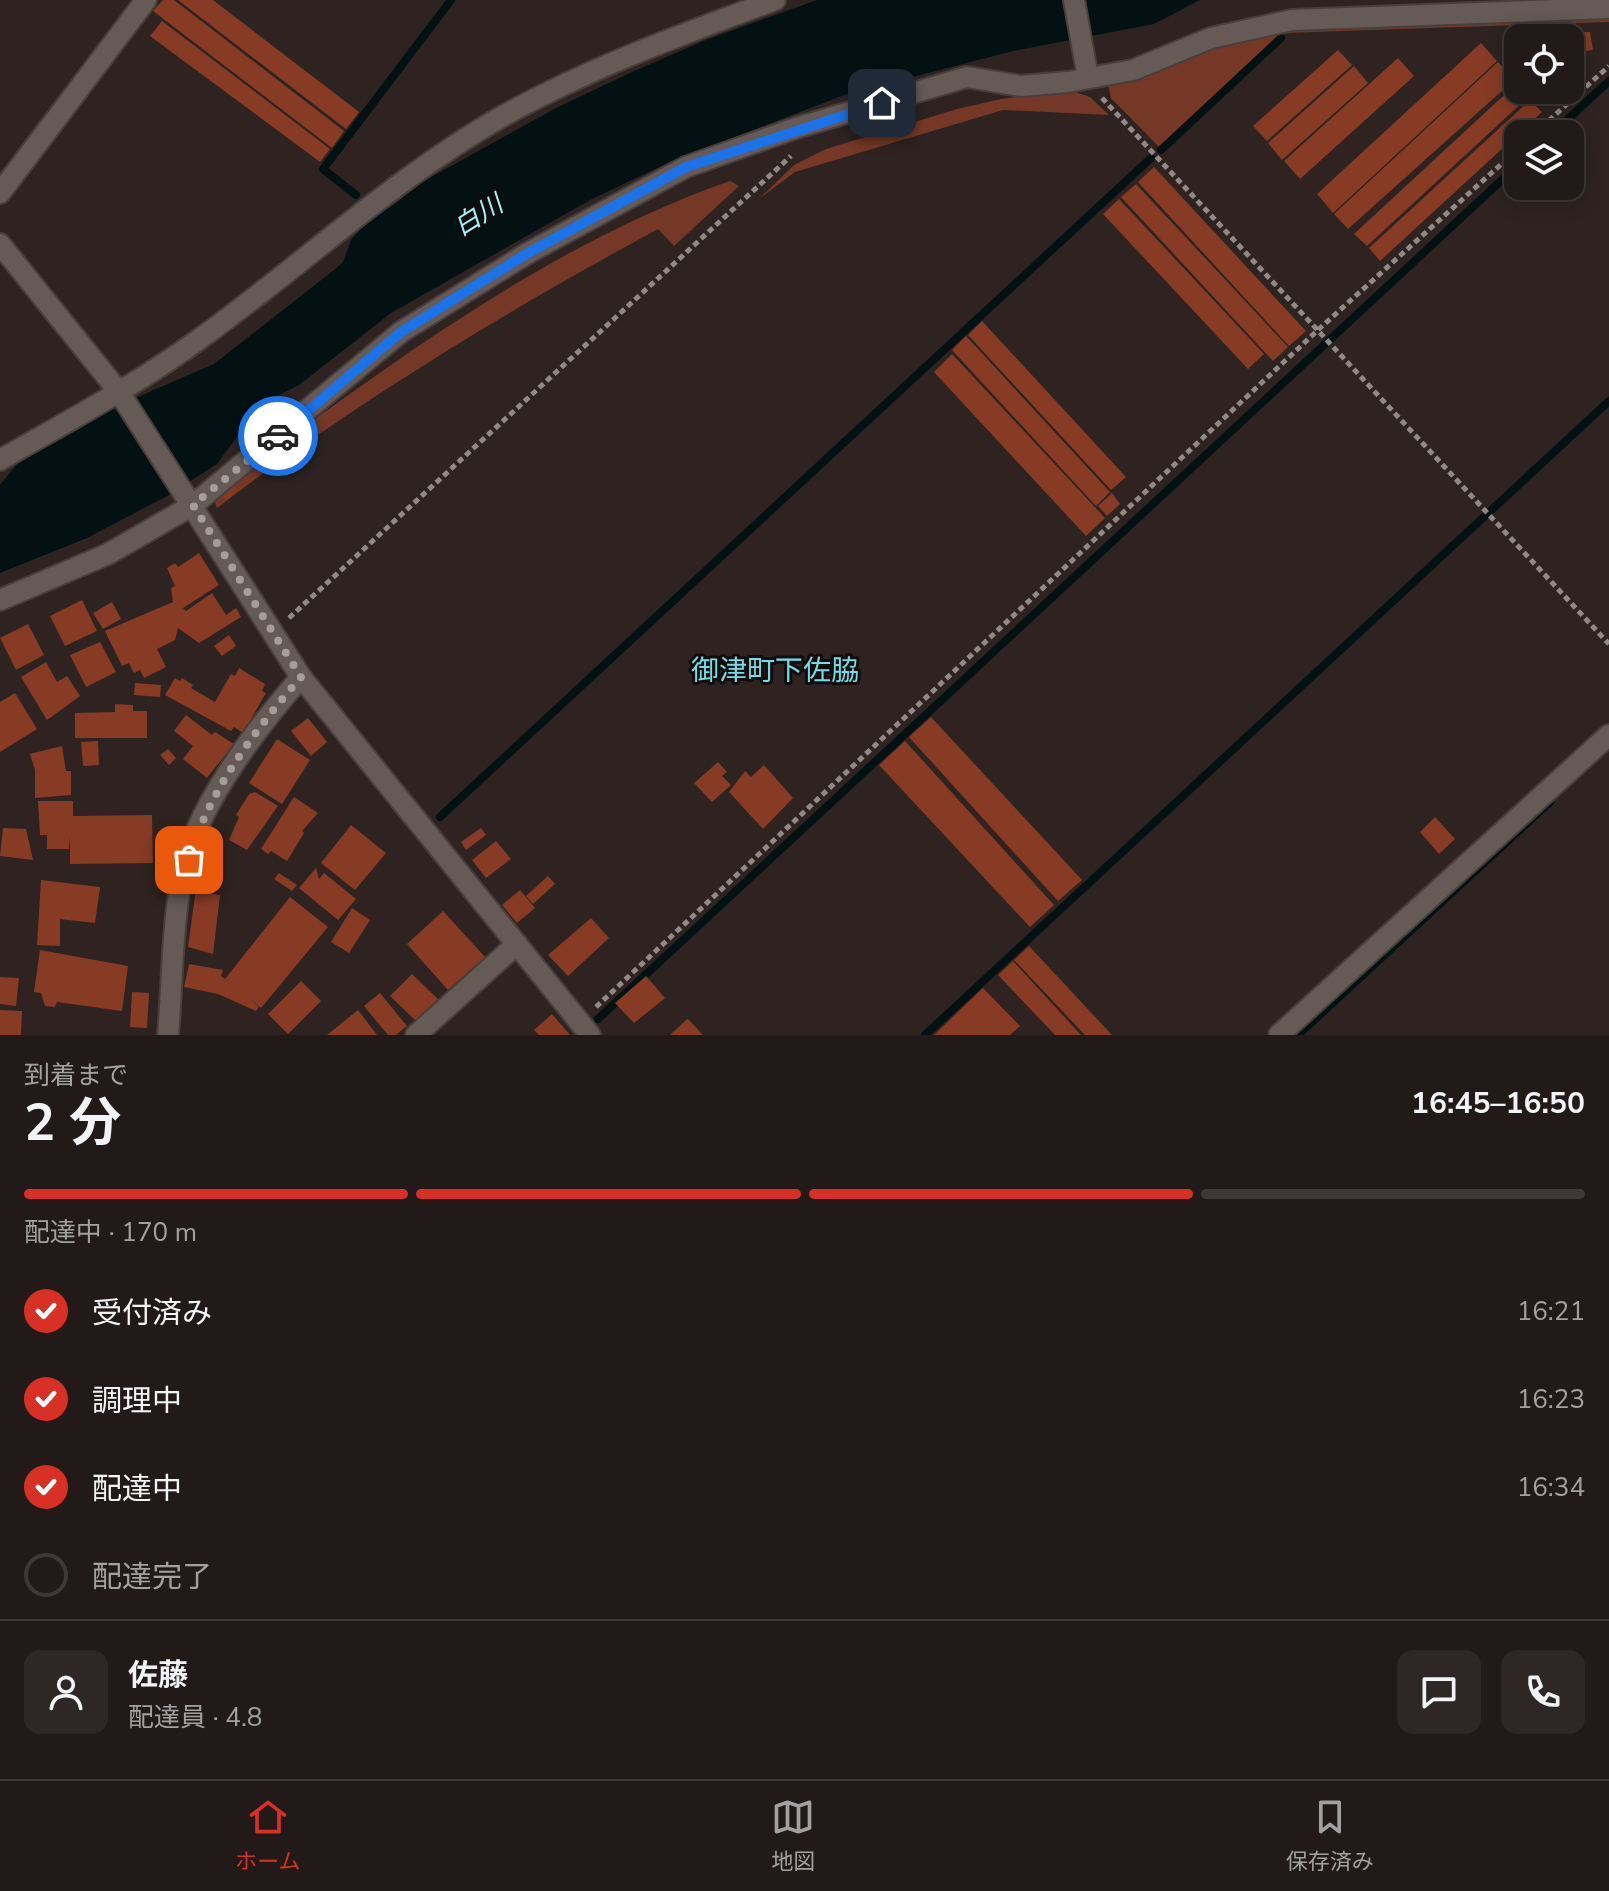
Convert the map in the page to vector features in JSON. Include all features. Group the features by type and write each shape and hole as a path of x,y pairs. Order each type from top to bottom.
{"street":[{"path":"0,193 146,0"},
{"path":"0,460 121,396 224,321 407,179 501,118 556,89 679,35 775,0"},
{"path":"1074,0 1087,71"},
{"path":"0,600 108,554 188,500 401,332 515,261 686,167 796,128 967,77 1021,86 1087,71 1161,61 1211,38 1292,20 1609,8"},
{"path":"0,244 121,396 301,677 585,1029"},
{"path":"168,1035 181,889 197,830 237,762 301,677"},
{"path":"1279,1035 1609,735"},
{"path":"416,1035 517,944"}],"path":[{"path":"1549,120 1609,66"},
{"path":"1087,71 1101,97 1609,644"},
{"path":"274,632 796,151 796,128"},
{"path":"585,1029 1319,329 1504,162"}],"shaded area":[{"path":"1609,16 1609,22 1283,33 1159,147 1111,98 1108,84 1151,72 1215,47 1292,27"},
{"path":"1069,90 1090,97 1109,115 1003,110 795,172 759,199 794,165 826,149 957,109 1001,99"},
{"path":"730,181 739,186 674,246 658,229 544,293 377,395 217,508 214,499 235,477 352,392 472,311 597,238 663,207"}],"water":[{"name":"白川","path":"817,0 1200,0 1154,24 1013,51 847,94 674,160 590,200 391,313 299,385 277,396 247,423 217,464 167,496 87,538 0,573 0,485 27,452 96,415 214,364 334,270 343,262 351,240 371,217 392,206 424,181 556,108 632,72 706,40"}],"building":[{"path":"163,0 174,0 344,131 332,148 153,11"},
{"path":"178,0 213,0 359,112 346,129"},
{"path":"162,21 330,149 320,162 150,36"},
{"path":"1584,32 1590,32 1593,50 1584,51"},
{"path":"1481,43 1497,61 1333,213 1317,194"},
{"path":"1338,50 1352,65 1267,141 1253,126"},
{"path":"1398,58 1414,76 1300,179 1284,161"},
{"path":"1498,62 1504,69 1504,89 1348,229 1334,214"},
{"path":"1354,66 1368,83 1282,160 1268,143"},
{"path":"1504,95 1504,104 1521,104 1367,246 1354,234"},
{"path":"1526,104 1534,104 1542,112 1533,120 1508,120"},
{"path":"1504,124 1504,147 1380,261 1369,248"},
{"path":"1154,167 1306,331 1289,346 1138,182"},
{"path":"1136,184 1288,347 1273,361 1121,197"},
{"path":"1119,199 1264,354 1248,369 1103,214"},
{"path":"982,321 1126,477 1111,490 968,335"},
{"path":"966,336 1110,492 1096,506 952,350"},
{"path":"952,354 1105,518 1086,536 934,372"},
{"path":"231,483 238,491 226,500 219,491"},
{"path":"1112,493 1120,504 1107,516 1098,506"},
{"path":"199,553 219,585 183,608 186,611 212,593 226,615 236,608 241,617 199,643 178,628 175,640 157,649 166,667 144,678 140,670 134,673 129,663 122,666 105,631 173,602 171,588 175,586 167,568 175,563 178,567"},
{"path":"82,600 97,631 65,646 50,616"},
{"path":"112,602 121,619 103,629 93,613"},
{"path":"28,624 44,655 16,670 0,638"},
{"path":"229,635 236,646 222,656 214,646"},
{"path":"100,642 116,672 86,687 70,655"},
{"path":"46,662 57,682 67,676 80,696 47,720 21,677"},
{"path":"239,668 265,684 262,691 266,693 243,733 234,727 231,731 165,695 175,678 180,681 182,678 193,685 191,688 215,702 231,674 235,676"},
{"path":"135,683 161,685 160,697 134,695"},
{"path":"15,693 37,729 0,752 0,702"},
{"path":"115,704 133,705 133,711 147,711 147,738 75,738 75,713 115,712"},
{"path":"186,715 212,735 215,732 234,744 207,778 183,759 193,746 174,731"},
{"path":"931,717 1082,880 1058,901 909,737"},
{"path":"308,718 327,742 311,756 291,731"},
{"path":"277,739 310,760 282,804 249,783"},
{"path":"98,741 99,765 83,766 81,742"},
{"path":"905,741 1054,905 1030,927 879,765"},
{"path":"62,746 66,771 71,771 71,795 35,798 35,770 30,754"},
{"path":"168,749 176,758 169,765 160,755"},
{"path":"718,762 727,772 722,776 731,785 712,802 694,783"},
{"path":"764,765 793,798 763,829 729,792 745,771 751,777"},
{"path":"255,792 278,806 247,850 229,840 239,817 236,815 249,794"},
{"path":"294,797 318,813 302,831 304,833 287,861 261,849"},
{"path":"38,801 73,801 73,816 152,815 153,863 70,864 70,837 69,849 47,849 47,835 40,835"},
{"path":"1435,817 1455,839 1439,854 1420,832"},
{"path":"351,825 386,853 355,890 321,863"},
{"path":"3,828 26,829 33,860 0,856"},
{"path":"481,828 486,835 466,850 461,842"},
{"path":"496,841 511,859 486,878 472,860"},
{"path":"316,868 319,879 324,873 356,899 338,920 299,888"},
{"path":"279,873 297,885 292,891 274,879"},
{"path":"548,876 555,884 533,904 526,896"},
{"path":"41,880 100,887 95,923 60,919 60,946 37,945"},
{"path":"196,888 210,889 209,893 220,895 213,954 188,947"},
{"path":"520,890 535,908 517,923 502,905"},
{"path":"290,897 328,927 261,1008 249,998 259,1007 256,1011 218,994 184,987 189,964 223,970 221,976 225,979"},
{"path":"352,908 370,920 349,953 331,942"},
{"path":"443,911 485,957 448,990 407,944"},
{"path":"591,918 609,938 568,976 548,955"},
{"path":"1029,946 1112,1035 1085,1035 1014,960"},
{"path":"40,950 128,966 122,1011 57,1002 55,1007 45,1006 41,993 34,992"},
{"path":"1013,961 1081,1035 1055,1035 998,975"},
{"path":"412,974 439,1000 422,1018 415,1020 390,996"},
{"path":"646,976 665,998 634,1023 615,1003"},
{"path":"0,977 19,978 16,1006 0,1004"},
{"path":"301,981 321,1001 288,1034 268,1014"},
{"path":"983,988 1020,1026 1010,1035 934,1035"},
{"path":"132,992 149,993 147,1028 130,1027"},
{"path":"380,993 407,1026 396,1035 388,1035 364,1006"},
{"path":"0,1010 22,1011 21,1035 0,1035"},
{"path":"358,1010 377,1035 327,1035"},
{"path":"552,1014 570,1035 539,1035 534,1030"},
{"path":"686,1020 703,1035 670,1035"}],"waterway":[{"path":"356,195 323,169 451,0"},
{"path":"1161,150 1281,38"},
{"path":"1567,120 1609,81"},
{"path":"440,817 1151,158"},
{"path":"598,1019 1504,178"},
{"path":"925,1035 1609,401"},
{"path":"1298,1035 1550,802"}],"way so far":[{"path":"189,860 197,830 237,762 301,677 193,505 278,436"}],"district":[{"name":"御津町下佐脇","path":"775,670"}],"route":[{"path":"278,436 401,332 528,253 686,167 796,128 882,103"}]}
